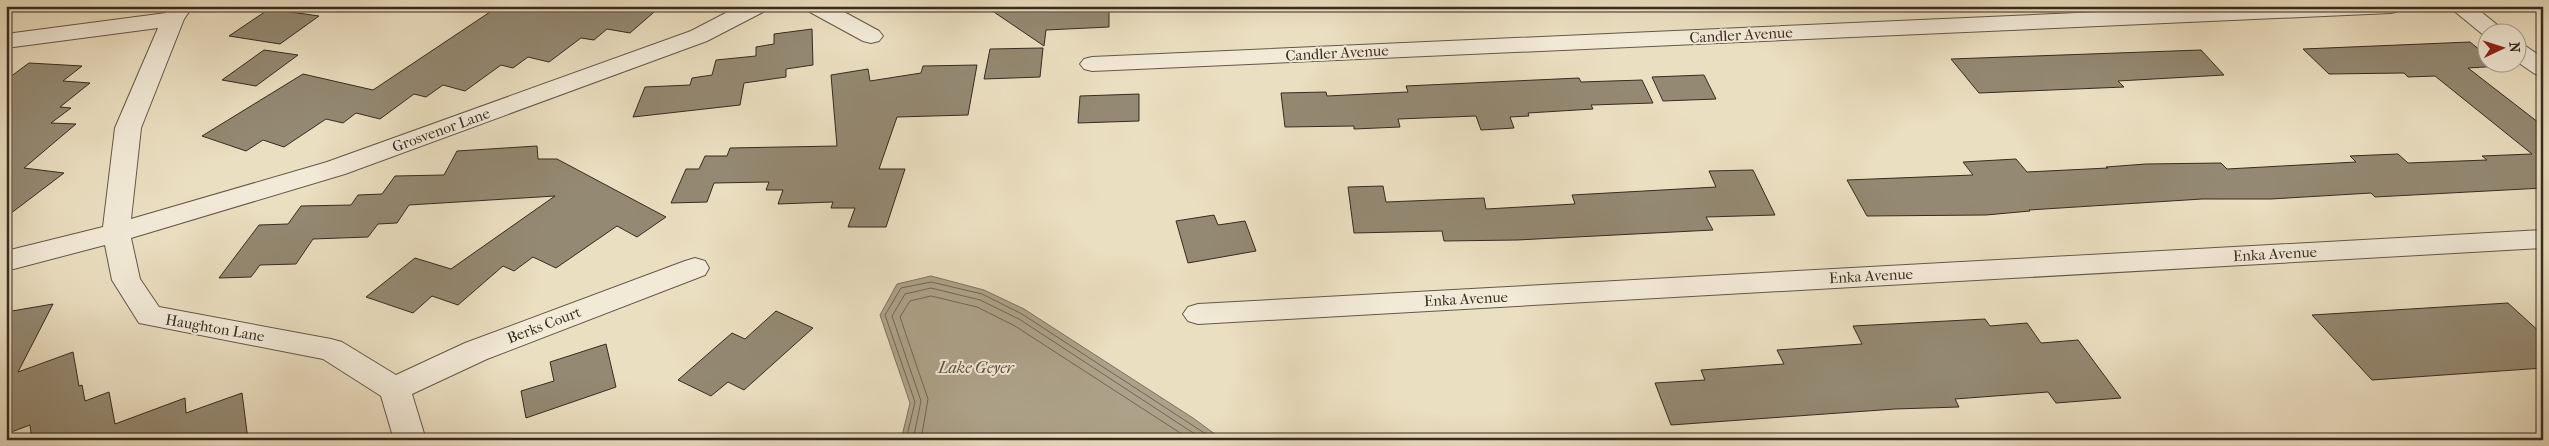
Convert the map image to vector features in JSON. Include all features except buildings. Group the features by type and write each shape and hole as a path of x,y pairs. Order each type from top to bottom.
{"street":[{"name":"Grosvenor Lane","path":"6,261 116,233 336,168 699,36 757,6"},
{"path":"816,6 871,36"},
{"name":"Candler Avenue","path":"1092,64 2390,6"},
{"path":"2459,6 2481,22"},
{"name":"Haughton Lane","path":"177,13 128,128 116,233 126,280 149,316 331,350 395,389"},
{"path":"6,41 177,13"},
{"path":"2526,57 2543,69"},
{"name":"Enka Avenue","path":"1198,314 2543,239"},
{"name":"Berks Court","path":"395,389 476,351 695,268"},
{"path":"395,389 410,440"}],"water":[{"name":"Lake Geyer","path":"931,276 984,290 1024,309 1193,418 1223,440 901,440 910,403 880,315 897,284"}]}
